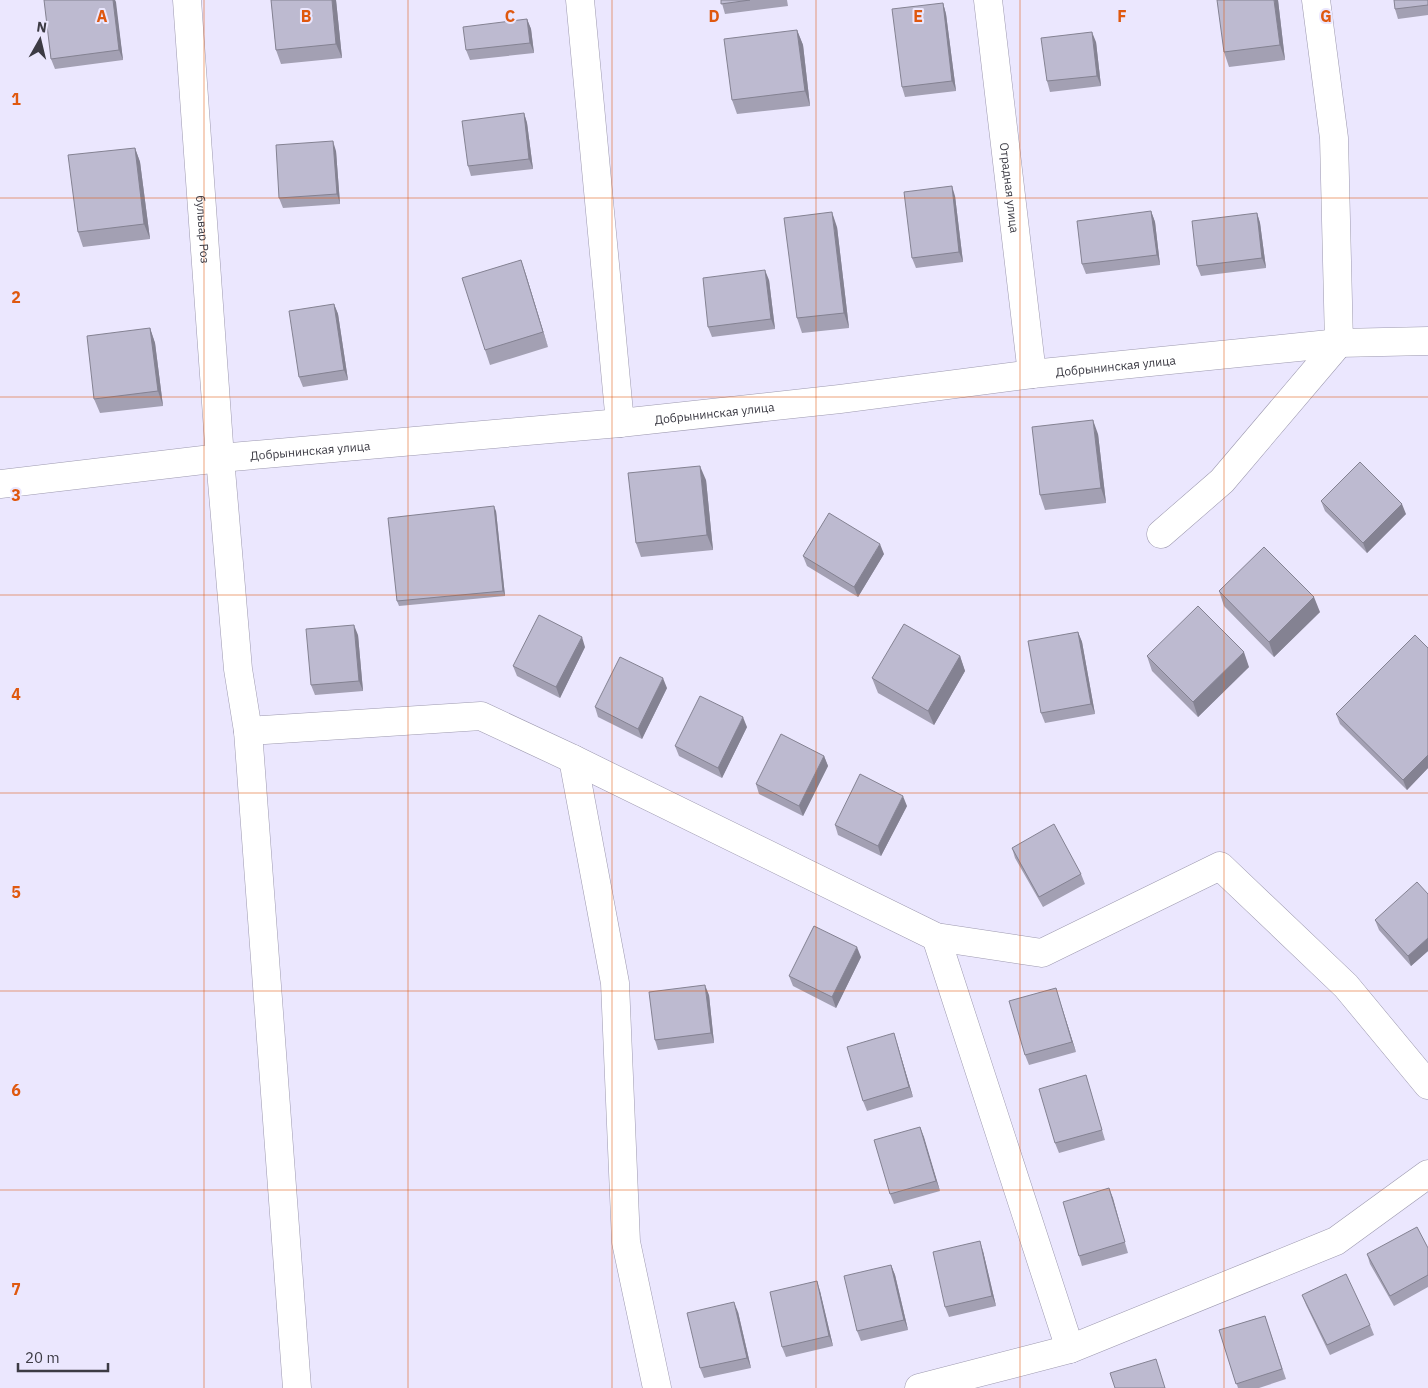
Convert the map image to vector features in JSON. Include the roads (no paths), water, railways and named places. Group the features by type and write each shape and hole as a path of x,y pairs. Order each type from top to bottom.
{"street":[{"name":"бульвар Роз","path":"187,0 220,458 238,669 248,731 297,1388"},
{"path":"580,0 620,423"},
{"name":"Отрадная улица","path":"988,0 1032,374"},
{"path":"1161,534 1222,482 1339,342 1334,138 1316,0"},
{"name":"Добрынинская улица","path":"0,484 220,458 620,423 840,399 1032,374 1339,342 1428,341"},
{"path":"248,731 481,716 573,759 936,937 1042,953 1220,866 1346,986 1428,1085"},
{"path":"573,759 615,983 626,1242 657,1388"},
{"path":"936,937 1070,1349"},
{"path":"919,1388 1070,1349 1336,1241 1428,1174"}]}
